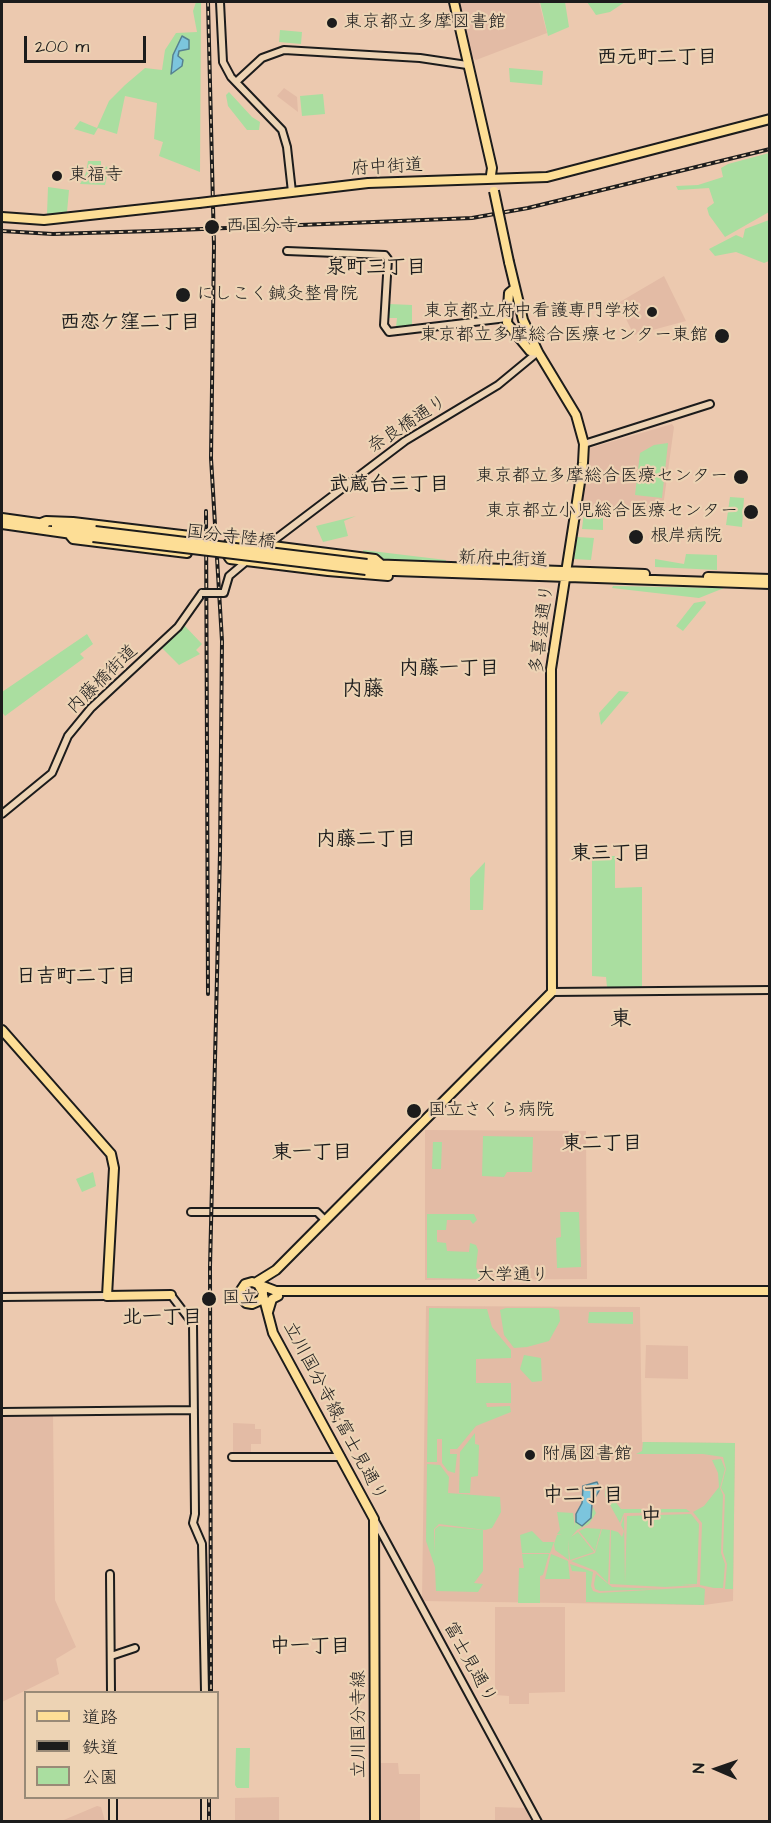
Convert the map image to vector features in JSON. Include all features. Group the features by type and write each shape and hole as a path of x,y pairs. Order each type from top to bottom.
{"main road":[{"path":"454,2 492,171 491,178 515,288 509,293 507,318 510,327 530,351 538,352"},
{"name":"府中街道","path":"2,217 44,220 381,182 530,179 568,172 770,119"},
{"name":"多喜窪通り","path":"515,288 523,320 538,352 576,415 584,444 584,463 565,574 551,687 552,992"},
{"path":"2,518 94,534"},
{"path":"41,524 46,521 73,522 192,538 187,553 73,539 68,533"},
{"path":"2,524 68,533 94,534"},
{"name":"国分寺陸橋","path":"94,534 367,567"},
{"path":"382,565 375,559 230,542 228,558 366,575 413,572"},
{"name":"新府中街道","path":"367,567 382,565 565,574 770,579"},
{"name":"新府中街道","path":"367,567 413,572 570,574 770,584"},
{"path":"268,1319 254,1306 243,1300 241,1290 248,1283 257,1283 271,1274 552,992"},
{"path":"2,1030 111,1154 114,1168 107,1296 171,1295"},
{"path":"268,1319 270,1303 278,1294 272,1287 271,1274"},
{"path":"268,1319 265,1294 271,1274"},
{"name":"大学通り","path":"257,1283 265,1294"},
{"name":"大学通り","path":"265,1294 770,1293"},
{"path":"254,1306 265,1294"},
{"name":"大学通り","path":"265,1294 278,1294"},
{"name":"立川国分寺線;富士見通り","path":"268,1319 273,1333 374,1519"},
{"name":"立川国分寺線","path":"374,1519 375,1821"}],"street":[{"path":"220,2 221,54 226,69 282,130 287,147 292,192"},
{"path":"236,82 262,58 284,50 420,58 467,65"},
{"path":"287,251 385,255 388,259 384,325 389,332 507,318"},
{"name":"奈良橋通り","path":"266,546 405,441 504,381 538,352"},
{"path":"584,444 710,404"},
{"path":"247,561 266,546"},
{"name":"内藤橋街道","path":"2,814 52,773 68,736 91,708 178,627 202,594 224,593 229,576 247,561"},
{"path":"552,992 770,990"},
{"path":"191,1212 317,1212 325,1220"},
{"path":"171,1295 193,1324 195,1514 193,1523 202,1544 204,1691"},
{"path":"2,1297 107,1296"},
{"path":"2,1412 194,1410"},
{"path":"232,1457 341,1457"},
{"name":"富士見通り","path":"374,1519 538,1821"},
{"path":"110,1574 111,1691"},
{"path":"111,1656 135,1648"},
{"path":"112,1799 113,1821"},
{"path":"205,1799 205,1821"}],"shaded area":[{"path":"459,2 539,2 547,33 476,60 471,57"},
{"path":"284,88 297,97 298,112 277,96"},
{"name":"東京都立府中看護専門学校","path":"664,276 686,321 634,335 618,303"},
{"path":"672,424 674,427 662,514 582,505 590,448"},
{"path":"425,1130 586,1131 587,1279 425,1280"},
{"path":"426,1306 640,1307 642,1442 735,1443 733,1601 704,1605 422,1601"},
{"path":"646,1345 688,1346 688,1379 645,1378"},
{"path":"2,1415 53,1415 55,1600 76,1647 56,1659 59,1674 2,1702"},
{"path":"233,1423 255,1424 255,1429 261,1429 261,1444 251,1444 251,1454 233,1453"},
{"path":"495,1607 565,1607 565,1692 529,1693 529,1704 509,1704 509,1696 495,1695"},
{"path":"376,1763 398,1763 399,1774 420,1774 420,1821 377,1821"},
{"path":"279,1797 279,1821 235,1821 235,1798"},
{"path":"97,1806 101,1807 105,1821 59,1822"},
{"path":"495,1807 527,1808 534,1821 495,1821"}],"green space":[{"path":"196,2 201,2 200,172 159,156 163,142 154,139 157,103 125,96 117,134 98,128 94,135 74,129 80,121 97,128 109,101 125,85 145,68 162,70 165,50 176,33 197,32 193,11"},
{"path":"540,2 565,2 569,27 548,36"},
{"path":"587,2 625,2 610,12 596,15"},
{"path":"280,30 302,32 301,44 279,42"},
{"path":"509,68 543,71 542,85 510,82"},
{"path":"229,92 252,117 260,122 259,130 247,130 228,106 226,95"},
{"path":"323,94 325,114 302,116 300,96"},
{"path":"769,153 769,212 725,237 709,215 707,208 714,203 709,188 678,190 676,186 698,185 723,177 721,168 728,164"},
{"path":"88,161 101,161 101,166 109,167 105,185 80,184 86,173"},
{"path":"48,187 69,190 67,212 47,214"},
{"path":"769,220 769,261 764,263 736,252 715,256 709,249 736,235 743,238 745,229"},
{"path":"389,304 412,305 412,325 396,327 397,318 389,318"},
{"path":"668,443 662,498 635,495 640,453 654,445"},
{"path":"730,497 744,498 742,527 726,525"},
{"path":"584,512 603,512 603,530 582,529"},
{"path":"356,516 344,521 348,536 323,542 316,526"},
{"path":"577,537 594,538 591,560 574,559"},
{"path":"363,550 446,560 445,566 374,562 365,559"},
{"path":"686,554 717,555 717,570 655,567 655,559 684,564"},
{"path":"613,586 724,588 699,598 612,588"},
{"path":"705,601 706,603 683,631 676,626 694,603"},
{"path":"184,625 202,644 196,650 200,654 179,665 162,648"},
{"path":"87,634 93,644 80,654 84,658 5,716 2,712 2,692"},
{"path":"619,691 629,692 601,725 599,713"},
{"path":"592,856 615,856 615,888 642,887 642,987 607,987 606,977 592,976"},
{"path":"485,862 483,910 470,910 470,878"},
{"path":"483,1136 533,1137 532,1172 507,1172 504,1177 482,1176"},
{"path":"433,1142 442,1142 441,1169 432,1169"},
{"path":"93,1172 96,1186 82,1192 76,1179"},
{"path":"560,1212 579,1212 581,1267 557,1268 556,1238 561,1237"},
{"path":"427,1214 474,1214 477,1220 473,1224 470,1220 447,1220 446,1230 437,1230 437,1242 446,1243 447,1251 469,1252 470,1243 476,1245 478,1250 476,1267 482,1279 427,1278"},
{"path":"429,1308 487,1309 492,1327 511,1350 511,1358 476,1359 476,1383 511,1383 511,1403 486,1403 487,1407 510,1406 511,1412 476,1426 457,1449 450,1449 450,1454 457,1454 455,1473 448,1471 442,1463 442,1439 437,1439 437,1462 427,1462"},
{"path":"552,1308 559,1310 560,1321 549,1341 514,1348 504,1335 500,1310"},
{"path":"589,1312 633,1312 633,1324 588,1323"},
{"path":"524,1355 541,1358 542,1381 532,1382 520,1369"},
{"path":"475,1433 475,1444 479,1445 478,1476 471,1477 470,1493 459,1493 460,1452"},
{"path":"643,1442 735,1443 733,1589 725,1589 727,1564 723,1552 725,1495 721,1488 726,1469 723,1457 703,1454 636,1454 642,1451"},
{"path":"721,1459 725,1469 720,1488 723,1495 721,1553 725,1564 723,1588 714,1588 700,1585 702,1523 693,1512 704,1506 719,1487 718,1473 712,1460"},
{"path":"427,1464 440,1465 449,1477 448,1493 500,1497 501,1512 492,1528 485,1530 439,1524 434,1529 435,1555 435,1529 439,1526 483,1530 483,1571 474,1583 483,1584 478,1592 436,1591 435,1567 426,1541"},
{"path":"605,1488 621,1509 686,1509 690,1512 624,1513 620,1523 605,1496"},
{"path":"593,1507 596,1513 589,1524 577,1530 571,1537 578,1532 594,1552 570,1560 568,1539 569,1560 555,1550 557,1535 562,1535 557,1534 560,1530 557,1512 573,1513 575,1527 575,1513 576,1522 582,1527 591,1518"},
{"path":"691,1514 699,1524 697,1584 681,1585 697,1585 665,1587 610,1584 611,1530 618,1532 622,1537 624,1531 621,1525 624,1516 625,1584 627,1516"},
{"path":"586,1528 601,1529 595,1551 579,1531"},
{"path":"602,1529 610,1530 608,1583 596,1571 571,1561 595,1553"},
{"path":"532,1531 543,1542 554,1542 550,1553 522,1553 520,1535"},
{"path":"522,1554 549,1554 543,1575 540,1576 540,1603 518,1603 519,1568 524,1568"},
{"path":"551,1554 568,1561 570,1579 545,1579"},
{"path":"570,1564 593,1572 591,1586 593,1591 599,1593 699,1587 705,1589 704,1605 586,1602 586,1572 572,1571"},
{"path":"596,1574 612,1587 661,1589 600,1591 595,1589"},
{"path":"236,1748 250,1748 249,1788 237,1788 235,1785"}],"water":[{"path":"182,36 189,40 189,49 179,51 178,56 183,60 182,66 171,74 173,55"},
{"path":"597,1482 600,1489 592,1503 591,1518 582,1526 576,1522 576,1514 582,1503 583,1486"}],"railway":[{"path":"208,2 214,246 211,458 222,641 220,852 210,1267 211,1691"},
{"path":"2,231 53,234 472,218 528,208 770,149"},
{"path":"206,511 208,994"},
{"path":"209,1799 209,1822"}],"place":[{"name":"東京都立多摩図書館","path":"332,23"},
{"name":"東福寺","path":"57,176"},
{"name":"西国分寺","path":"212,227"},
{"name":"にしこく鍼灸整骨院","path":"183,295"},
{"name":"東京都立府中看護専門学校","path":"652,312"},
{"name":"東京都立多摩総合医療センター東館","path":"722,336"},
{"name":"東京都立多摩総合医療センター","path":"741,477"},
{"name":"東京都立小児総合医療センター","path":"751,512"},
{"name":"根岸病院","path":"636,537"},
{"name":"国立さくら病院","path":"414,1111"},
{"name":"国立","path":"209,1299"},
{"name":"附属図書館","path":"530,1455"}],"district":[{"name":"西元町二丁目","path":"657,59"},
{"name":"泉町三丁目","path":"376,269"},
{"name":"西恋ケ窪二丁目","path":"130,324"},
{"name":"武蔵台三丁目","path":"389,486"},
{"name":"内藤一丁目","path":"449,670"},
{"name":"内藤","path":"363,691"},
{"name":"内藤二丁目","path":"366,841"},
{"name":"東三丁目","path":"611,855"},
{"name":"日吉町二丁目","path":"76,978"},
{"name":"東","path":"621,1021"},
{"name":"東二丁目","path":"602,1145"},
{"name":"東一丁目","path":"312,1154"},
{"name":"北一丁目","path":"162,1319"},
{"name":"中二丁目","path":"583,1497"},
{"name":"中","path":"651,1519"},
{"name":"中一丁目","path":"310,1648"}]}
